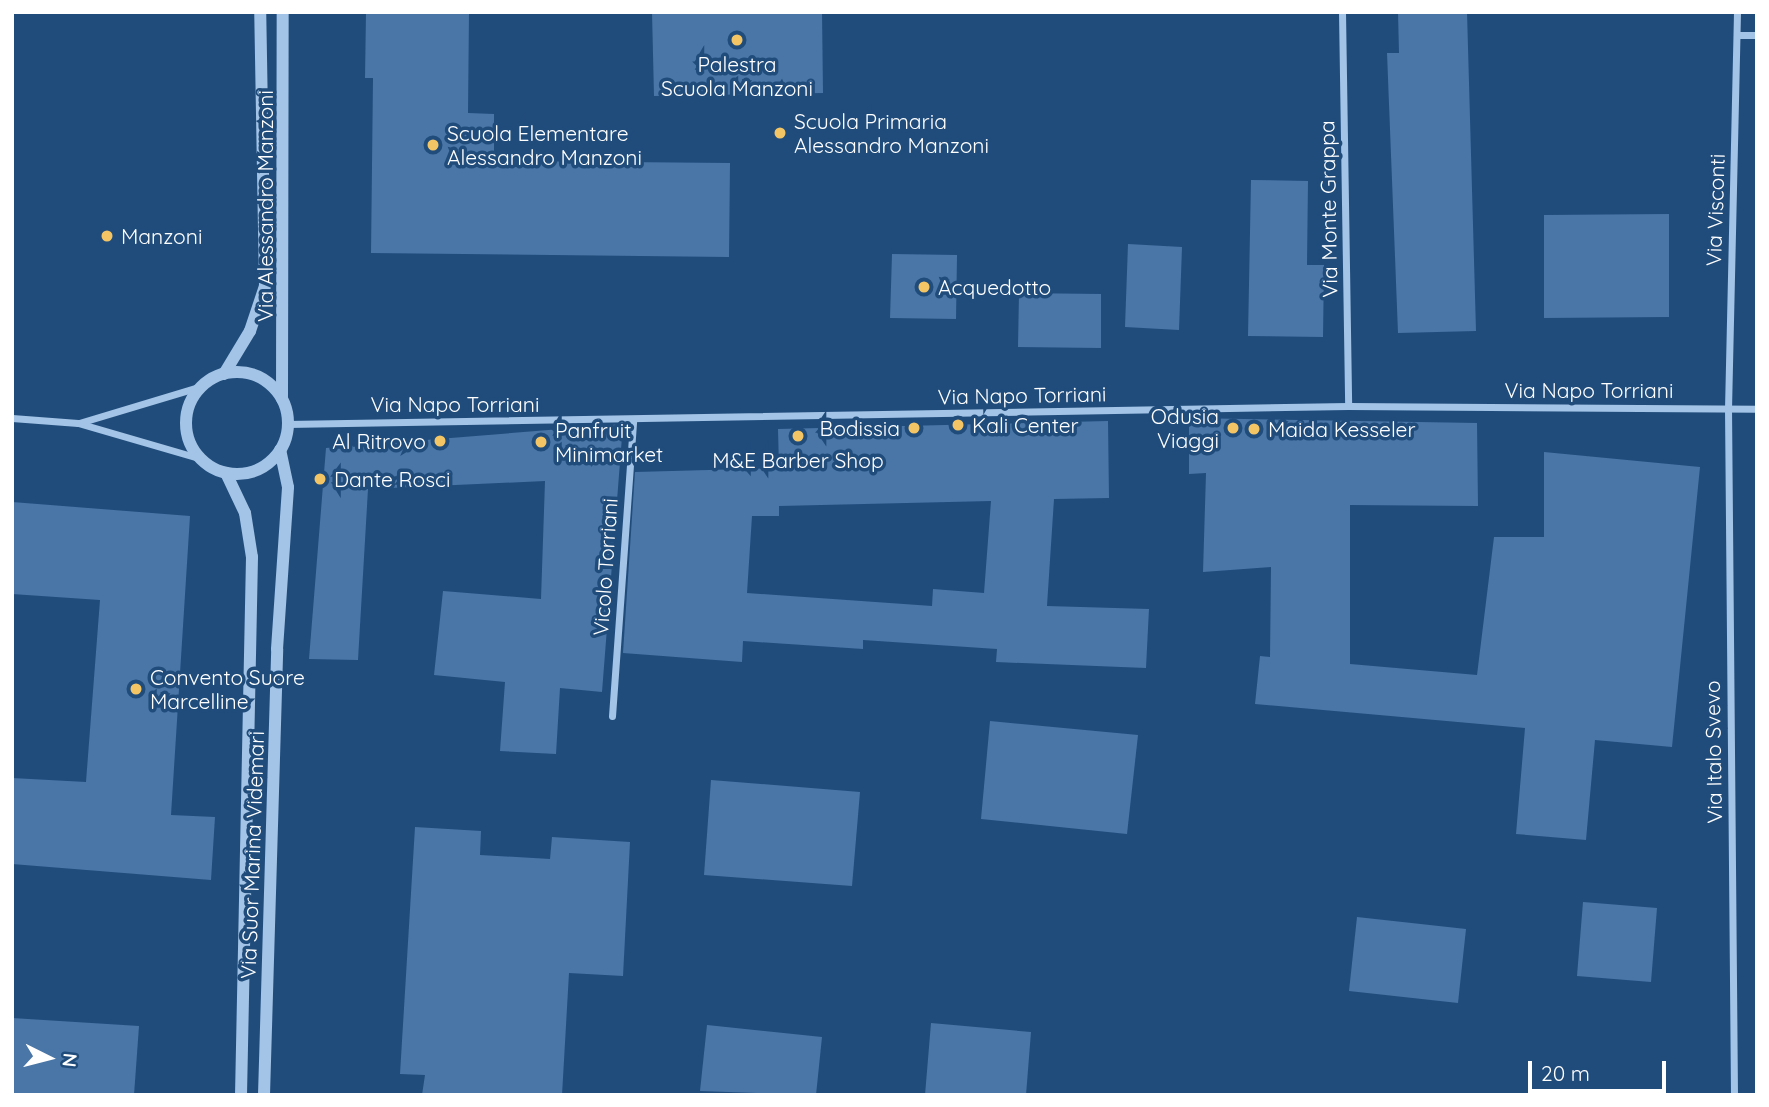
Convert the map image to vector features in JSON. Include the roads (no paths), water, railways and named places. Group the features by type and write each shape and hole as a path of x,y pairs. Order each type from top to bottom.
{"street":[{"name":"Via Alessandro Manzoni","path":"225,374 250,331 265,286 260,12"},
{"name":"Via Alessandro Manzoni","path":"282,399 283,12"},
{"name":"Via Monte Grappa","path":"1342,12 1348,406"},
{"name":"Via Visconti","path":"1728,409 1737,12"},
{"path":"1737,35 1757,35"},
{"path":"12,418 78,423 202,459 226,473 258,469 280,450 287,424 282,399 254,375 225,374 202,386 78,423"},
{"path":"202,386 187,419 202,459"},
{"name":"Via Napo Torriani","path":"287,424 1348,406 1757,409"},
{"name":"Via Italo Svevo","path":"1728,409 1734,1095"},
{"name":"Vicolo Torriani","path":"612,716 633,420"},
{"name":"Via Suor Marina Videmari","path":"264,1095 277,649 288,487 280,450"},
{"name":"Via Suor Marina Videmari","path":"226,473 245,513 251,557 241,1095"}],"place":[{"name":"Palestra Scuola Manzoni","path":"737,40"},
{"name":"Scuola Primaria Alessandro Manzoni","path":"780,133"},
{"name":"Scuola Elementare Alessandro Manzoni","path":"433,145"},
{"name":"Manzoni","path":"107,236"},
{"name":"Acquedotto","path":"924,287"},
{"name":"Kali Center","path":"958,425"},
{"name":"Bodissia","path":"914,428"},
{"name":"Odusia Viaggi","path":"1233,428"},
{"name":"Maida Kesseler","path":"1254,429"},
{"name":"M&E Barber Shop","path":"798,436"},
{"name":"Al Ritrovo","path":"440,441"},
{"name":"Panfruit Minimarket","path":"541,442"},
{"name":"Dante Rosci","path":"320,479"},
{"name":"Convento Suore Marcelline","path":"136,689"}]}
